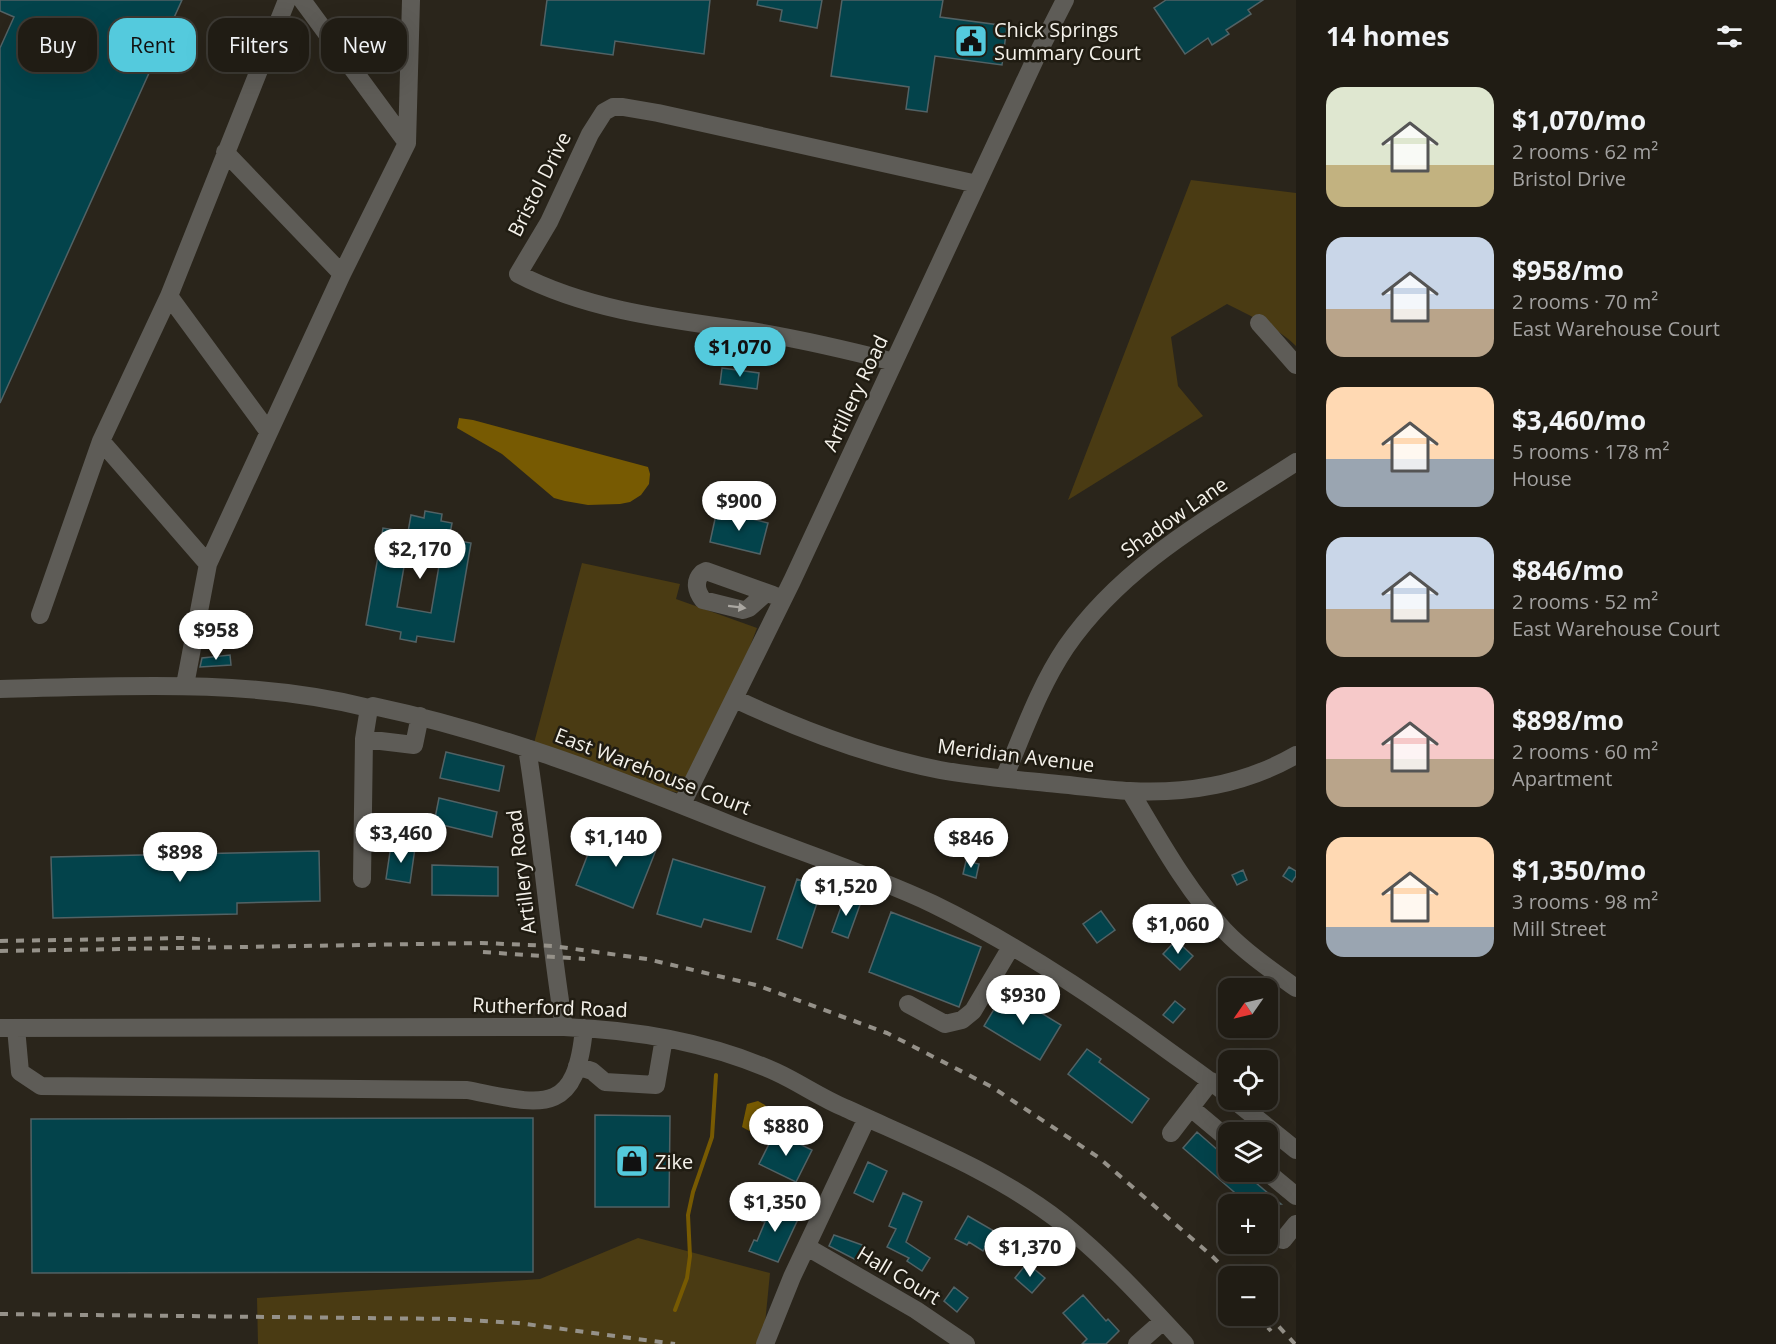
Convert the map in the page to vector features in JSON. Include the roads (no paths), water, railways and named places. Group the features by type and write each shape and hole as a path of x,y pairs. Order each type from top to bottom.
{"street":[{"path":"40,615 101,441 169,296 287,0"},
{"path":"302,0 407,143"},
{"path":"184,685 208,564 342,274 407,143 411,0"},
{"name":"Artillery Road","path":"682,804 735,699 775,596 894,362 1065,0"},
{"name":"Bristol Drive","path":"894,362 781,336 681,322 630,311 553,291 518,274 549,222 594,126 604,112 613,107 658,113 977,184"},
{"path":"225,152 342,274"},
{"path":"169,296 268,431"},
{"path":"1259,323 1296,365"},
{"path":"101,441 208,564"},
{"name":"Shadow Lane","path":"1004,778 1037,698 1051,672 1077,632 1104,599 1153,556 1296,462"},
{"path":"706,571 775,596 743,610 703,600 697,591 696,582 698,577 706,571"},
{"name":"East Warehouse Court","path":"0,689 184,685 338,701 369,708 373,706 420,716 491,736 682,804 841,864 909,893 1011,947 1109,1007 1218,1087"},
{"name":"Meridian Avenue","path":"735,699 812,733 878,755 941,770 1130,791 1223,784 1257,774 1296,755"},
{"path":"362,879 364,739 369,708"},
{"path":"364,739 414,746 420,716"},
{"name":"Artillery Road","path":"527,748 564,1027"},
{"path":"1130,791 1174,864 1205,908 1244,949 1296,988"},
{"path":"908,1004 945,1024 962,1020 973,1011 1011,947"},
{"path":"8,1028 20,1072 41,1086 467,1090 524,1101 558,1097 570,1085 582,1055 584,1028"},
{"name":"Rutherford Road","path":"8,1028 603,1028 664,1038 714,1050 754,1064 804,1086 842,1107 983,1173 1023,1196 1093,1249 1185,1344"},
{"path":"578,1066 592,1071 605,1082 656,1085 664,1038"},
{"path":"1171,1133 1211,1081"},
{"path":"1191,1108 1218,1131"},
{"path":"1246,1110 1296,1150"},
{"path":"765,1344 792,1277 867,1118"},
{"path":"1278,1181 1296,1196"},
{"path":"1283,1240 1296,1224"},
{"name":"Hall Court","path":"807,1247 916,1310 966,1344"},
{"path":"1137,1344 1163,1321"}],"waterway":[{"path":"675,1310 687,1278 690,1256 688,1215 693,1192 712,1137 716,1075"}],"railway":[{"path":"0,941 183,938 210,940"},
{"path":"0,951 481,943 553,946 647,959 756,985 887,1033 992,1087 1098,1157 1222,1266"},
{"path":"483,952 585,959"},
{"path":"0,1314 453,1319 518,1323 675,1344"},
{"path":"1266,1326 1271,1331"},
{"path":"1278,1326 1295,1344"}],"place":[{"name":"Chick Springs Summary Court","path":"971,41"},
{"name":"Zike","path":"632,1161"}]}
